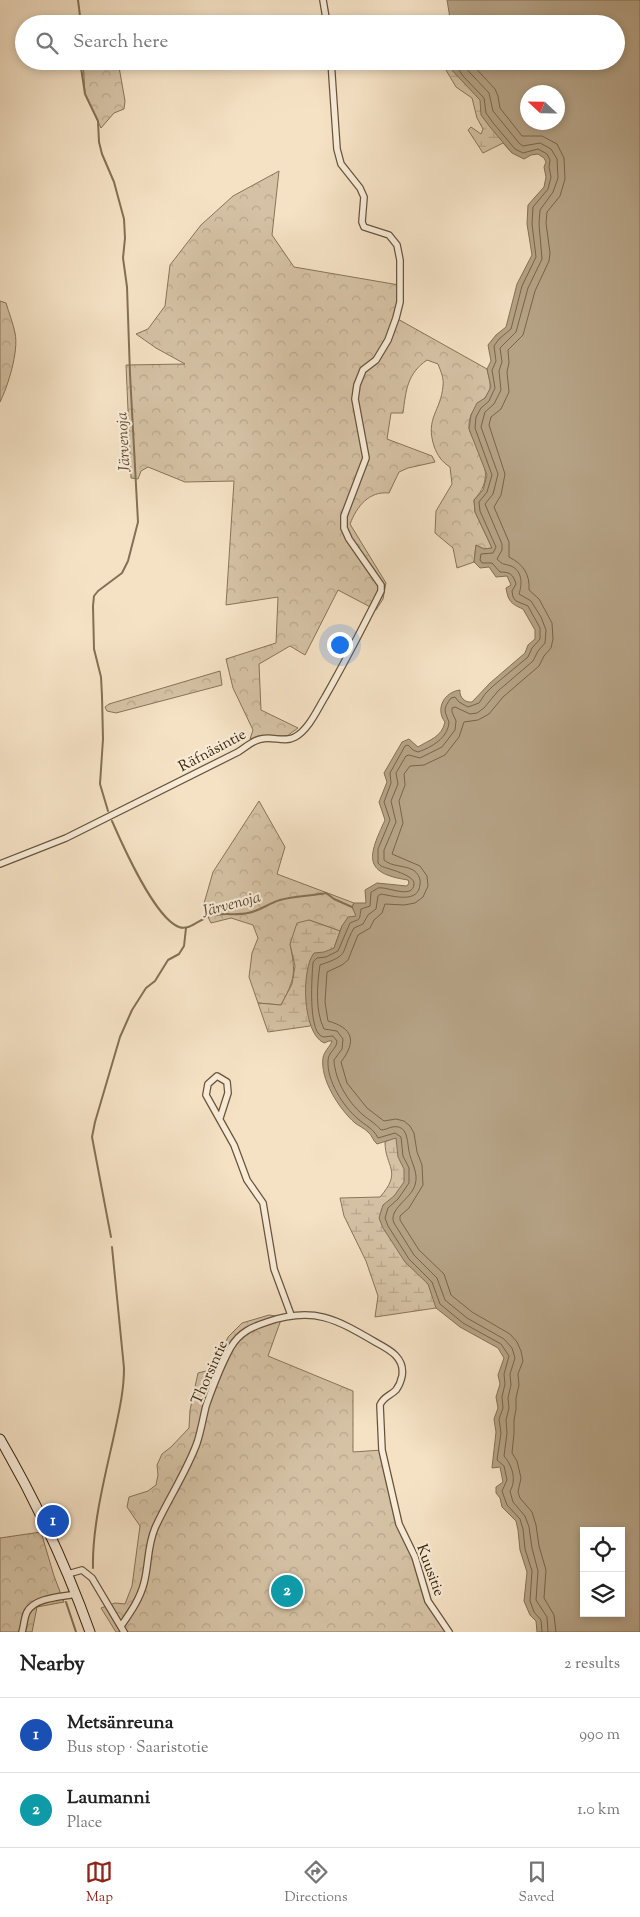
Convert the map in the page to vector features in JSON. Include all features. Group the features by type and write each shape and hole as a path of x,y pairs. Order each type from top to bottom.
{"main road":[{"path":"0,1439 48,1527 90,1632"}],"street":[{"path":"323,0 326,15"},
{"name":"Räfnäsintie","path":"0,864 66,838 238,752 260,739 285,740 295,737 303,730 320,705 344,664 381,591 381,585 349,539 344,528 344,516 366,458 355,399 357,385 364,370 376,360 388,340 396,318 400,302 400,260 397,245 389,236 364,227 362,222 364,197 360,188 341,164 337,149 332,70"},
{"path":"220,1118 228,1093 227,1082 218,1076 208,1084 206,1095 234,1145 247,1180 263,1203 274,1269 290,1315"},
{"name":"Thorsintie","path":"123,1629 144,1582 149,1542 190,1462 214,1384 232,1346 252,1326 290,1315 317,1315 350,1327 388,1349 397,1357 401,1363 401,1381 398,1388 382,1398 380,1405 384,1458"},
{"name":"Kuusitie","path":"384,1458 399,1524 415,1557 428,1601 449,1632"},
{"path":"68,1574 77,1570 82,1570 87,1574 123,1629"},
{"path":"22,1632 27,1612 33,1605 76,1594"}],"green space":[{"path":"84,70 120,70 125,101 124,109 114,113 101,128 85,94"},
{"path":"446,70 507,70 512,153 503,143 483,153 468,130 471,127 481,134 483,129 477,118 472,98 456,87"},
{"path":"279,171 272,235 294,267 399,285 396,318 487,369 490,388 471,414 469,428 482,459 485,473 483,486 474,500 475,512 492,548 484,549 476,545 474,562 457,568 453,548 435,533 436,511 452,484 450,467 438,455 434,446 431,428 442,395 443,378 438,364 427,360 420,365 411,377 403,413 391,413 387,439 432,456 435,462 399,472 389,493 375,494 370,497 356,511 350,524 386,583 383,599 376,610 338,590 305,655 290,646 259,664 261,710 298,728 287,736 258,736 250,739 253,730 233,688 226,659 276,643 278,597 226,605 234,481 185,482 148,467 141,471 138,479 131,478 126,365 185,364 136,334 148,329 165,306 170,265 201,225 233,196"},
{"path":"0,301 6,303 16,340 12,368 0,402"},
{"path":"220,671 222,685 116,713 107,711 105,707 109,704"},
{"path":"259,801 285,847 277,874 354,903 352,907 357,916 342,926 340,931 309,920 290,944 293,976 281,1005 258,1003 249,977 252,953 258,938 253,925 231,918 211,923 203,907 213,872"},
{"path":"309,920 340,931 334,948 319,1015 310,1026 268,1032 258,1003 281,1005 292,984 295,966 290,944 297,923"},
{"path":"409,1129 460,1300 436,1308 375,1317 378,1296 366,1261 344,1216 340,1198 380,1197 387,1188 392,1175 385,1142"},
{"path":"269,1315 282,1317 268,1356 353,1391 353,1452 382,1450 399,1524 415,1557 423,1589 449,1632 116,1632 101,1608 115,1603 125,1604 132,1586 140,1526 127,1507 129,1497 148,1491 156,1485 157,1465 162,1454 189,1428 190,1410 198,1373 210,1370 218,1360 228,1337 242,1323"},
{"path":"41,1532 64,1602 37,1607 32,1632 0,1632 0,1538"}],"water":[{"path":"447,0 640,0 640,1632 537,1632 536,1621 530,1615 524,1601 527,1572 520,1550 516,1521 502,1507 500,1498 496,1493 496,1487 503,1482 500,1467 492,1468 496,1432 494,1419 498,1408 496,1397 500,1384 498,1375 504,1358 498,1348 460,1327 436,1308 428,1284 405,1262 383,1228 379,1218 383,1205 394,1196 404,1182 404,1169 398,1157 396,1138 377,1144 369,1133 355,1123 337,1102 324,1075 323,1066 323,1058 332,1041 324,1043 317,1037 311,1027 306,1000 307,972 314,953 334,948 342,926 348,917 356,916 352,907 354,903 366,903 365,890 377,883 407,886 409,883 408,880 382,873 376,867 373,860 375,843 385,820 379,802 387,782 384,773 402,742 409,739 418,747 438,735 445,722 442,717 441,707 450,694 460,690 460,695 463,699 467,702 472,702 490,683 525,653 528,645 535,639 535,630 523,609 513,604 509,599 506,588 511,585 507,576 496,577 489,567 480,568 474,562 476,545 484,549 492,548 475,512 474,500 483,490 487,475 469,429 471,415 477,403 485,398 491,387 487,369 491,361 488,345 506,327 517,284 532,255 527,224 528,205 544,187 546,177 544,167 546,162 538,154 524,159 512,153 481,115 480,100 452,70 625,70 625,15 450,15"}],"waterway":[{"name":"Järvenoja","path":"78,0 80,15"},
{"name":"Järvenoja","path":"81,70 85,94 98,121 99,142 102,154 114,182 124,219 123,258 127,287 138,522 128,561 122,573 94,596 94,649 101,677 102,696 103,739 100,784 108,811"},
{"name":"Järvenoja","path":"112,821 131,862 150,896 170,921 179,927 191,926 206,917 248,913 257,911 280,900 326,893 352,907"},
{"path":"111,1237 92,1137 95,1122 120,1037 132,1010 146,988 155,981 168,960 179,954 184,946 186,928"},
{"path":"93,1568 94,1537 124,1377 112,1247"},
{"path":"66,1602 76,1632"}],"place":[{"name":"Metsänreuna","path":"53,1521"},
{"name":"Laumanni","path":"287,1591"}]}
